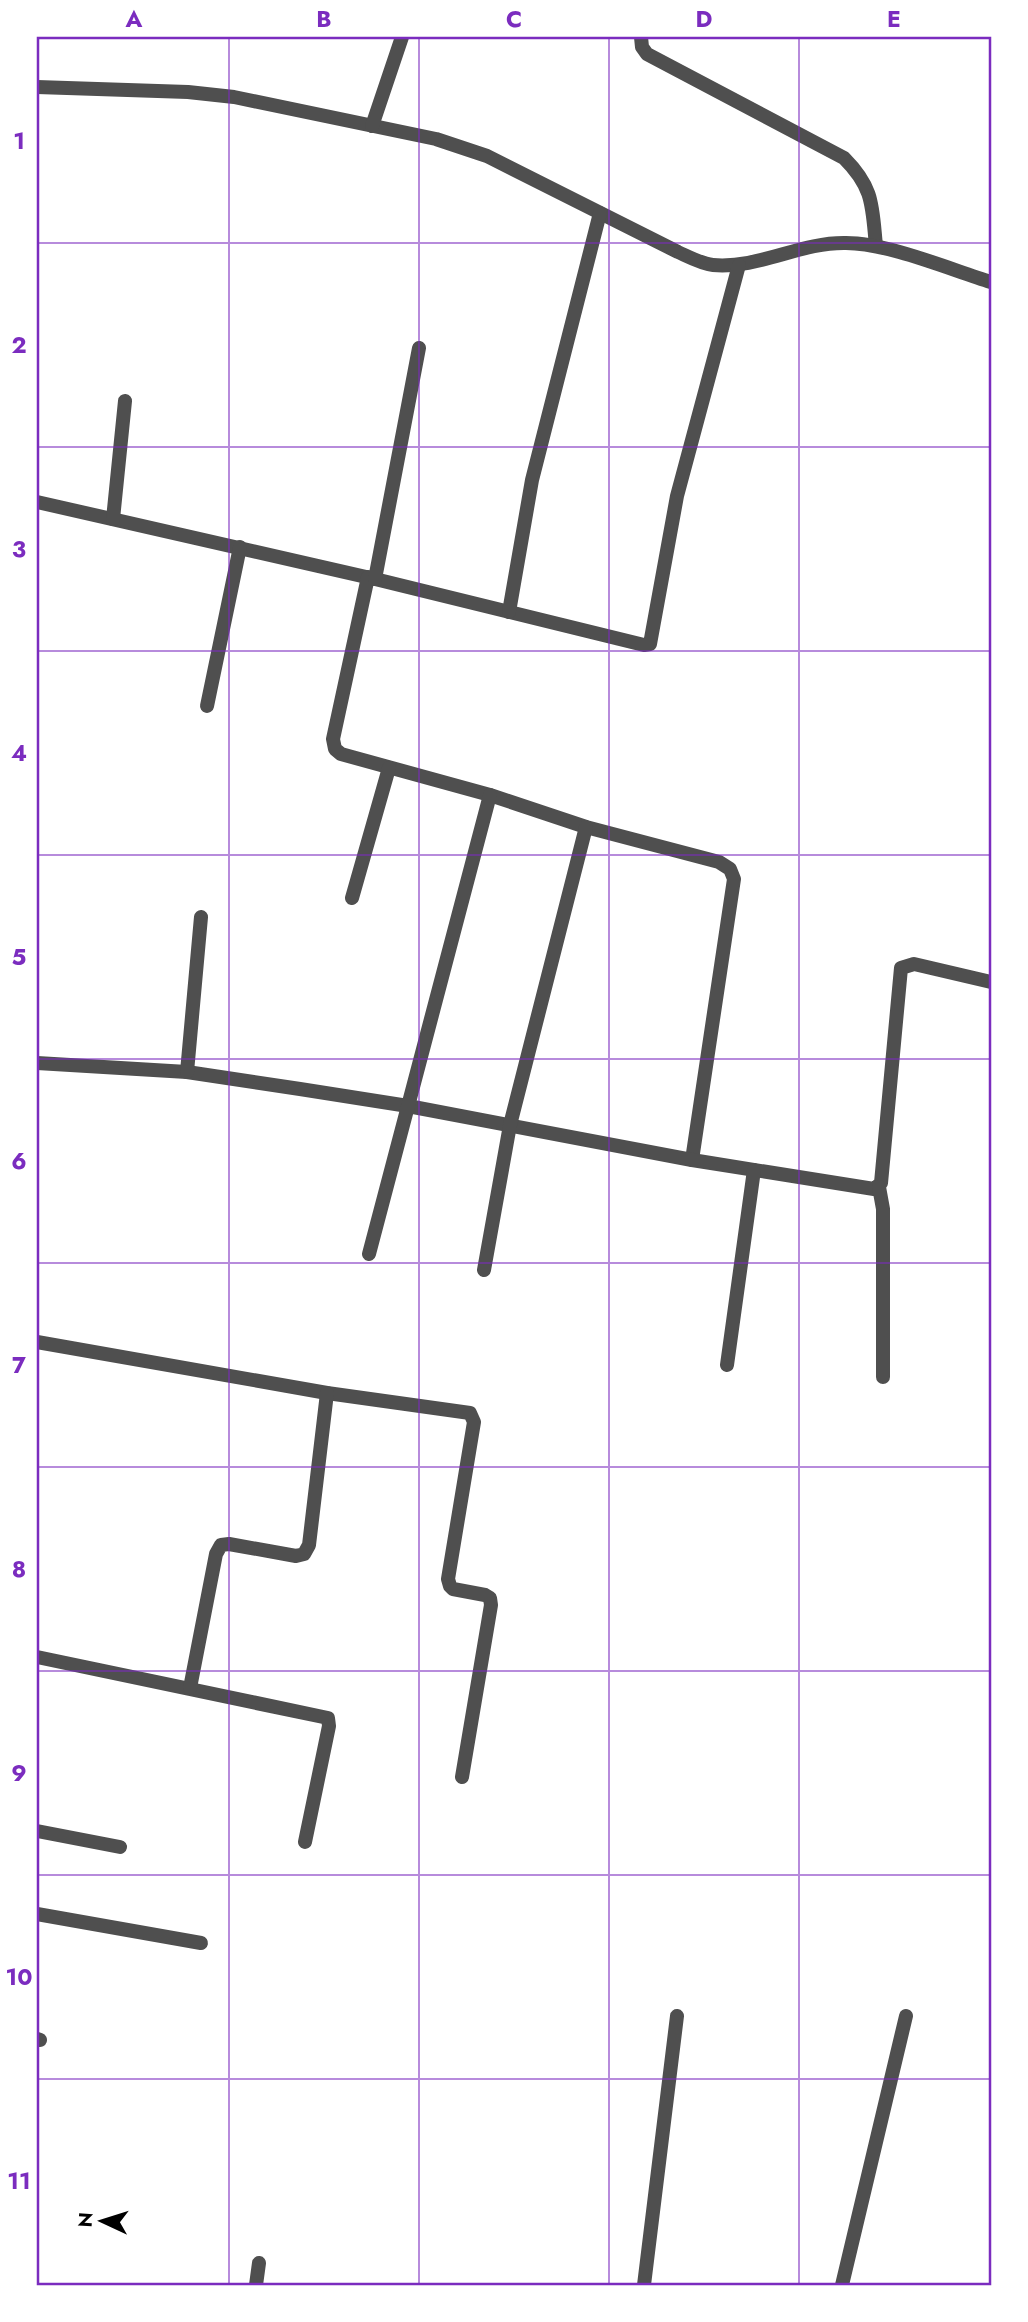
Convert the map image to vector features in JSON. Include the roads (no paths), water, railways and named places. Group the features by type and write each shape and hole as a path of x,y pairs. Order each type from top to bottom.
{"street":[{"path":"372,126 402,37"},
{"path":"641,37 642,47 647,54 844,158 859,173 871,197 876,246"},
{"path":"37,87 188,92 234,97 436,139 487,156 678,252 710,265 739,265 823,243 876,246 991,282"},
{"path":"509,612 532,480 600,213"},
{"path":"37,502 372,578 645,645 650,644 677,496 739,265"},
{"path":"419,348 372,578 332,739 335,749 341,754 490,795 586,827 719,862 730,869 734,879 692,1160"},
{"path":"113,519 124,401"},
{"path":"207,706 240,547"},
{"path":"352,898 388,768"},
{"path":"369,1254 490,795"},
{"path":"484,1270 510,1125 586,827"},
{"path":"187,1072 201,917"},
{"path":"883,1377 883,1209 879,1187 901,968 914,964 991,982"},
{"path":"37,1063 187,1072 408,1106 692,1160 874,1189 879,1187"},
{"path":"727,1366 754,1170"},
{"path":"37,1342 327,1393 470,1413 474,1422 448,1579 453,1589 485,1595 490,1598 491,1605 461,1777"},
{"path":"190,1688 216,1554 221,1545 229,1544 296,1556 304,1554 309,1545 327,1393"},
{"path":"37,1657 328,1718 329,1726 305,1842"},
{"path":"37,1831 120,1847"},
{"path":"37,1914 201,1942"},
{"path":"643,2285 677,2015"},
{"path":"842,2285 906,2016"},
{"path":"256,2285 259,2263"}]}
